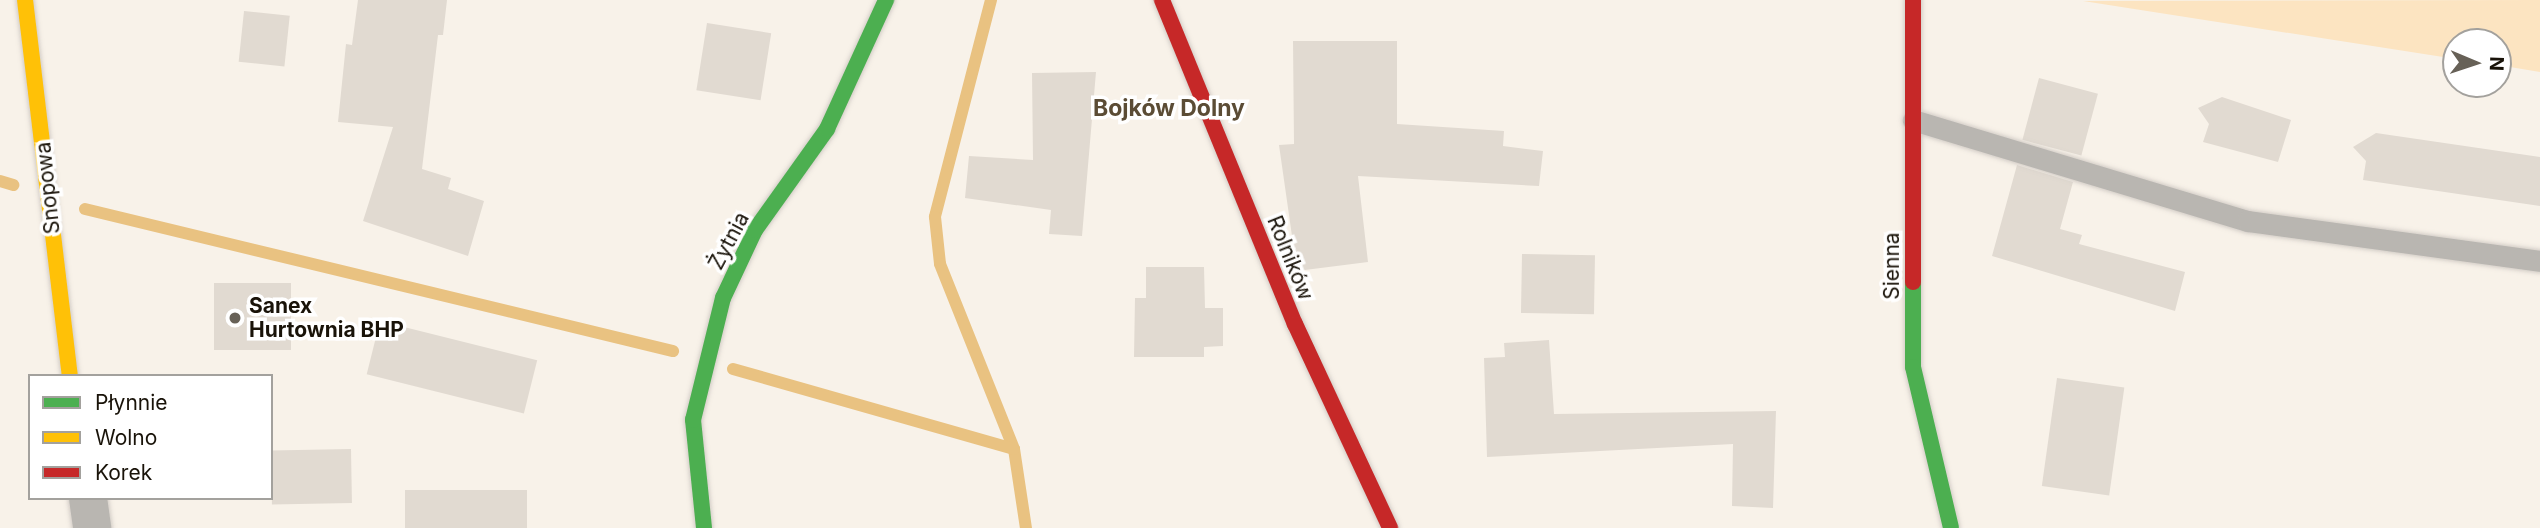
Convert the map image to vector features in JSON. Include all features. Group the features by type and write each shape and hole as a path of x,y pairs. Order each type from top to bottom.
{"street":[{"name":"Snopowa","path":"25,0 70,374"},
{"name":"Żytnia","path":"704,528 693,421 723,298 755,230 827,129 886,0"},
{"name":"Rolników","path":"1162,0 1295,324 1391,528"},
{"name":"Sienna","path":"1913,0 1913,367 1951,528"},
{"path":"88,500 92,528"}],"lane":[{"path":"1913,120 2248,221 2540,261"}],"shaded area":[{"path":"2540,0 2540,72 2512,67 2512,28 2442,28 2442,57 2083,1"}],"building":[{"path":"358,0 447,0 443,35 438,35 422,169 451,178 448,189 484,201 468,256 363,221 393,127 338,122 346,44 352,45"},
{"path":"244,11 290,16 284,67 239,62"},
{"path":"707,23 771,33 761,100 696,90"},
{"path":"1293,41 1397,41 1397,124 1504,131 1503,146 1543,151 1539,186 1358,176 1368,262 1297,271 1279,145 1294,144"},
{"path":"1096,72 1082,236 1049,234 1051,210 965,198 969,156 1033,160 1032,73"},
{"path":"2039,78 2098,94 2081,156 2022,140"},
{"path":"2222,97 2291,120 2278,162 2203,142 2209,124 2198,108"},
{"path":"2376,133 2540,157 2540,206 2363,180 2366,161 2353,147"},
{"path":"2017,165 2073,182 2060,229 2082,235 2079,244 2185,272 2175,311 1992,256"},
{"path":"1522,254 1595,255 1594,314 1521,313"},
{"path":"1146,267 1204,267 1205,308 1223,308 1223,346 1204,347 1204,357 1134,357 1135,298 1146,298"},
{"path":"214,283 291,283 291,350 214,350"},
{"path":"380,321 537,360 524,414 367,374"},
{"path":"1549,340 1554,414 1776,411 1773,508 1732,506 1733,444 1487,457 1484,358 1505,357 1504,343"},
{"path":"2057,378 2124,387 2109,495 2042,486"},
{"path":"351,449 352,503 272,504 273,450"},
{"path":"405,490 527,490 527,528 405,528"}],"waterway":[{"path":"991,0 935,217 940,264 1014,449 1026,528"},
{"path":"0,181 13,185"},
{"path":"85,209 673,351"},
{"path":"733,369 1014,449"}],"traffic: fast":[{"path":"704,528 693,420 723,298 755,230 827,129 886,0"},
{"path":"1913,282 1913,367 1951,528"}],"traffic: slow":[{"path":"25,0 70,374"}],"traffic: jam":[{"path":"1162,0 1295,324 1390,528"},
{"path":"1913,0 1913,282"}],"place":[{"name":"Sanex Hurtownia BHP","path":"235,318"}],"district":[{"name":"Bojków Dolny","path":"1169,108"}]}
